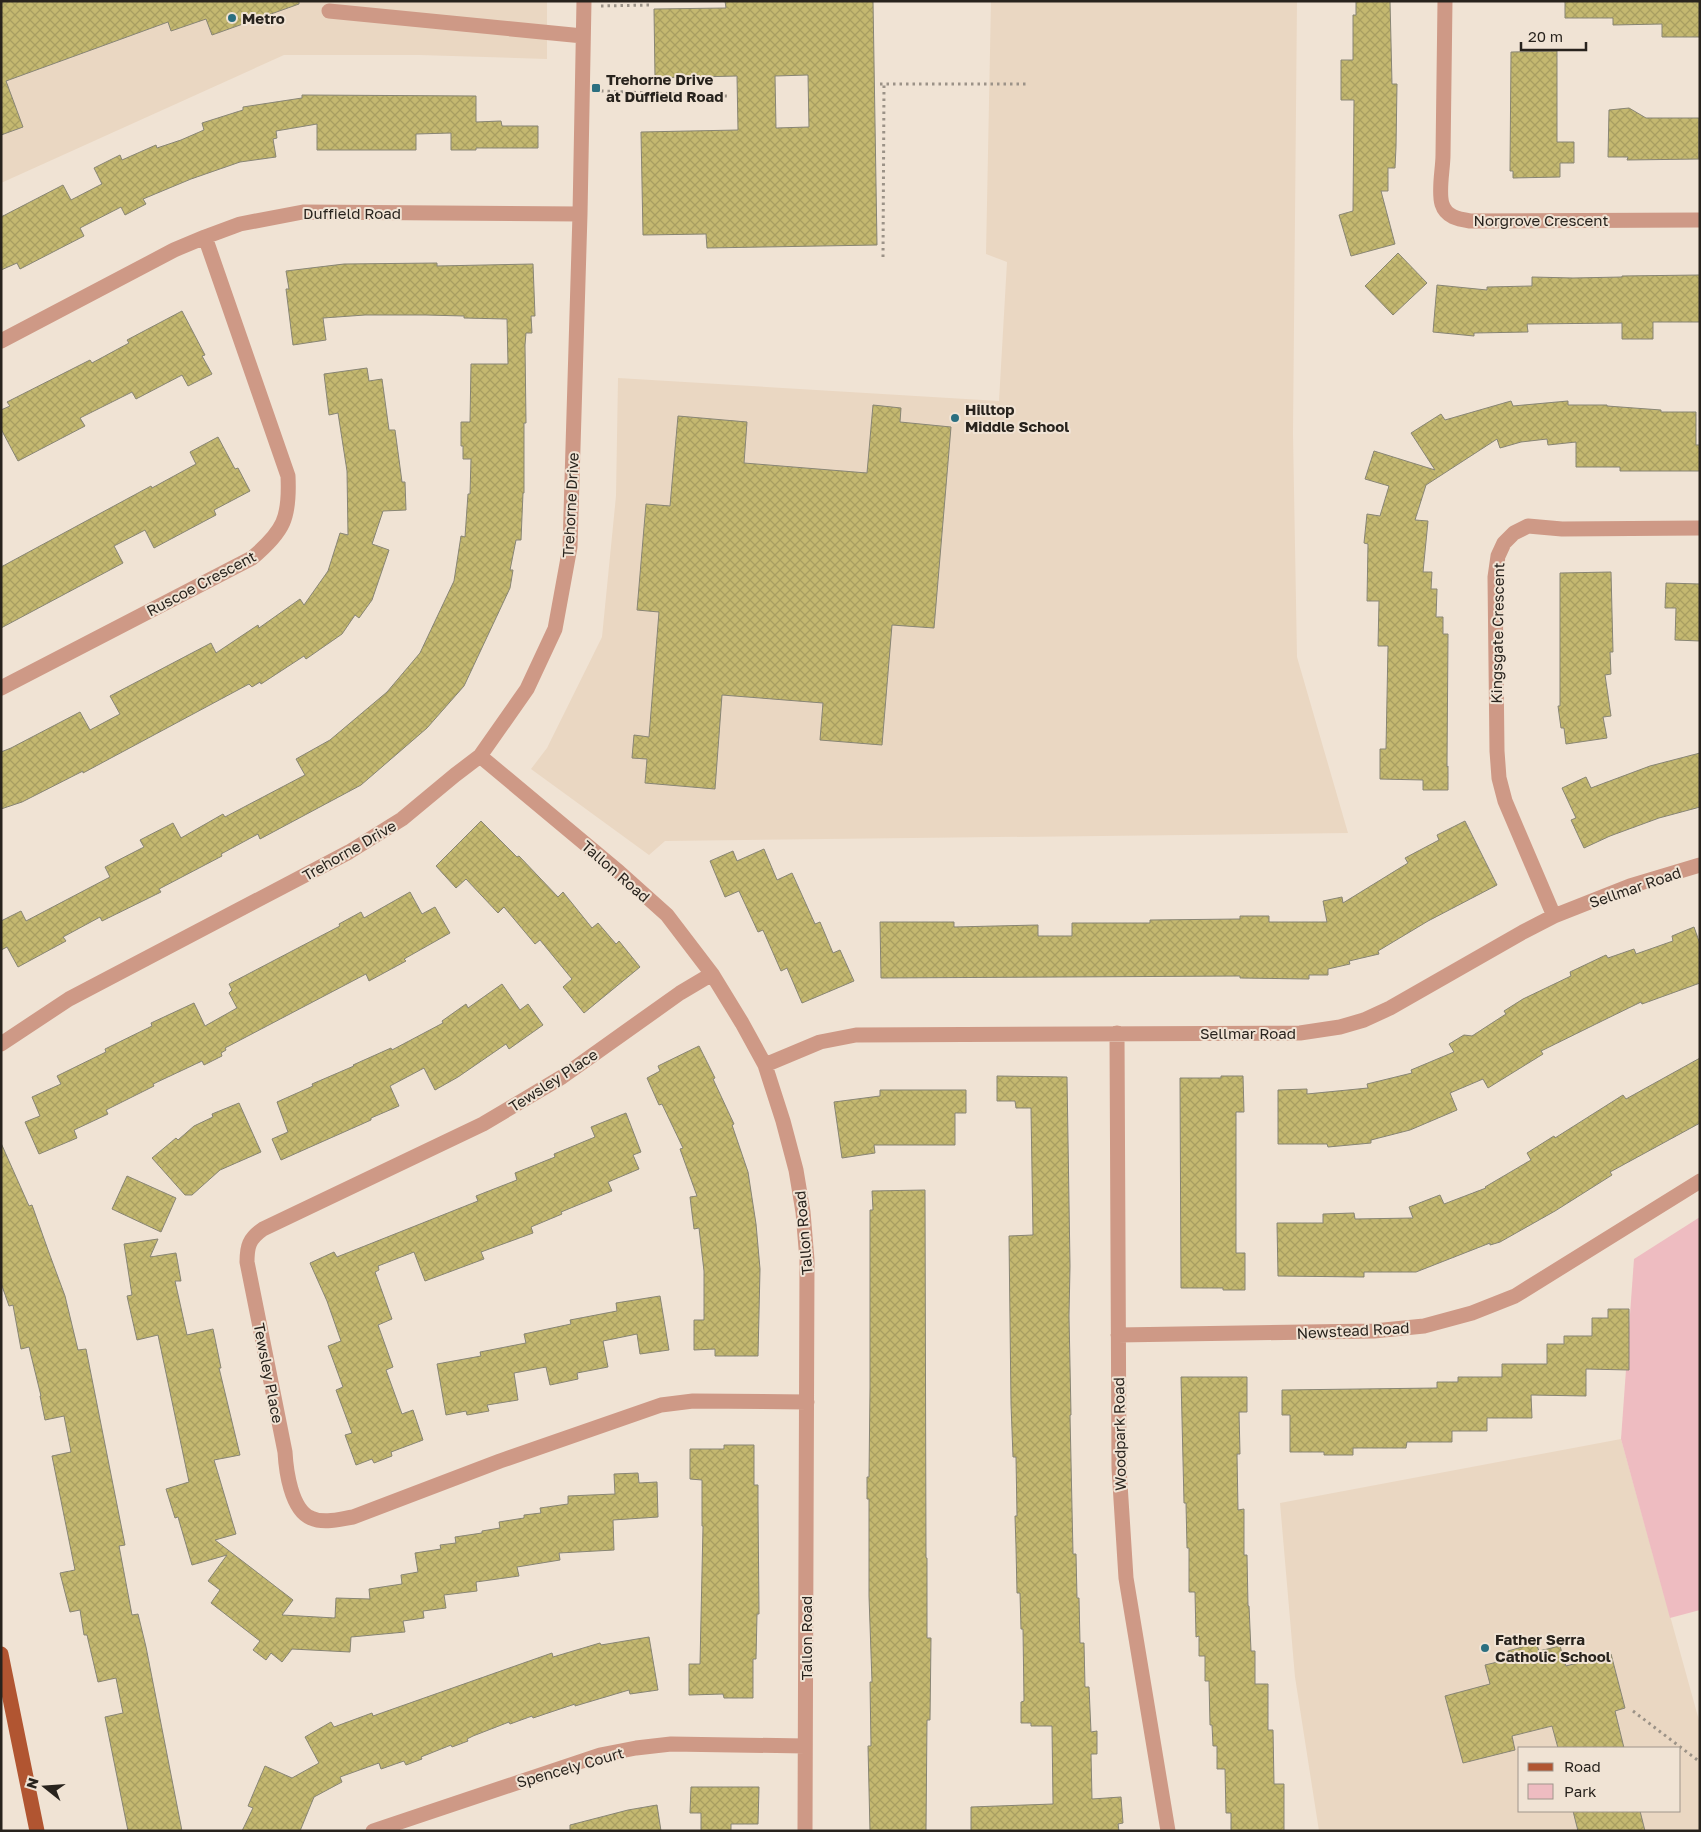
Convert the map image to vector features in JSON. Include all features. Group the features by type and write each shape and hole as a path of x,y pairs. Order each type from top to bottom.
{"main road":[{"path":"1,1654 37,1831"}],"street":[{"name":"Norgrove Crescent","path":"1444,1 1443,166 1441,194 1442,205 1447,214 1457,219 1470,221 1700,220"},
{"name":"Trehorne Drive","path":"1,1044 69,999 378,836 480,756 526,689 555,629 570,547 584,4"},
{"path":"329,11 583,36"},
{"name":"Duffield Road","path":"1,340 174,250 240,224 303,212 580,214"},
{"name":"Ruscoe Crescent","path":"1,688 252,558 270,543 282,525 289,502 288,476 281,451 205,237"},
{"name":"Kingsgate Crescent","path":"1554,916 1505,801 1499,778 1496,751 1495,587 1498,556 1504,543 1514,533 1528,526 1562,529 1700,528"},
{"name":"Tallon Road","path":"480,756 619,872 666,915 712,974 742,1023 765,1065 783,1121 796,1170 803,1212 807,1260 805,1831"},
{"name":"Sellmar Road","path":"765,1065 820,1042 856,1035 1300,1032 1340,1027 1364,1020 1390,1008 1554,916 1630,886 1700,865"},
{"name":"Tewsley Place","path":"712,974 680,994 562,1077 484,1124 262,1229 253,1236 247,1249 247,1262 287,1471 294,1498 302,1512 311,1518 331,1521 353,1516 500,1461 661,1405 693,1401 807,1402"},
{"name":"Woodpark Road","path":"1117,1033 1119,1468 1126,1578 1168,1831"},
{"name":"Newstead Road","path":"1118,1335 1374,1332 1424,1326 1472,1313 1515,1296 1700,1181"},
{"name":"Spencely Court","path":"373,1831 600,1755 671,1744 805,1746"}],"path":[{"path":"584,4 650,5"},
{"path":"883,257 882,84 1028,84"},
{"path":"583,91 728,96"},
{"path":"1633,1711 1680,1747"},
{"path":"1681,1748 1700,1762"}],"shaded area":[{"path":"1,1 547,1 547,59 419,55 284,55 1,183"},
{"name":"Hilltop Middle School","path":"991,1 1297,1 1293,434 1297,657 1348,833 665,841 649,855 531,769 547,748 602,637 616,496 618,378 999,401 1007,262 986,254"},
{"name":"Father Serra Catholic School","path":"1621,1439 1700,1724 1700,1831 1319,1831 1295,1677 1280,1503"}],"green space":[{"path":"1700,1217 1700,1610 1670,1618 1621,1439 1634,1259"}],"building":[{"path":"1,1 299,1 299,4 212,35 206,19 171,31 168,22 6,81 23,127 1,135"},
{"path":"725,1 873,1 877,245 707,248 706,234 643,235 641,132 738,130 737,76 655,78 654,9 726,8","holes":["808,75 809,127 776,128 775,76"]},
{"path":"1356,1 1390,1 1392,84 1397,84 1396,147 1395,168 1388,168 1388,191 1381,191 1395,244 1351,256 1339,215 1353,211 1354,100 1341,100 1341,60 1353,60 1353,15 1356,15"},
{"path":"1565,1 1700,1 1700,37 1662,37 1662,24 1613,25 1613,18 1565,18"},
{"path":"1557,51 1557,142 1574,142 1574,163 1560,163 1560,177 1513,178 1513,171 1510,171 1511,52"},
{"path":"302,95 476,96 476,122 501,121 502,126 538,126 538,148 451,150 451,133 416,134 416,150 317,150 317,124 276,131 277,138 273,139 276,157 240,162 191,179 143,199 146,204 125,215 121,207 80,228 84,236 20,269 17,263 1,270 1,217 63,185 71,200 102,184 94,168 120,155 122,160 156,145 157,148 181,140 204,130 202,123 243,110 243,107 302,98"},
{"path":"1629,108 1646,118 1699,118 1699,159 1627,160 1628,157 1608,157 1609,110"},
{"path":"1398,253 1427,283 1393,315 1365,286"},
{"path":"437,263 437,266 533,264 535,316 531,316 532,333 526,333 525,345 526,423 524,423 524,493 521,540 516,540 510,570 513,570 510,588 464,686 427,728 361,785 260,839 258,834 221,854 222,856 159,889 161,892 102,921 100,917 63,937 66,941 18,967 7,947 1,950 1,921 21,911 26,921 110,877 105,867 144,847 140,840 173,823 181,838 223,814 225,817 305,775 296,759 330,740 387,692 420,653 454,581 461,536 465,537 468,494 470,494 471,459 463,459 461,422 470,422 471,364 508,364 507,319 426,315 365,315 323,318 326,340 293,345 286,289 289,289 286,271 344,264"},
{"path":"1700,275 1700,322 1653,322 1653,339 1622,339 1622,323 1527,324 1528,332 1474,333 1474,336 1433,332 1437,285 1487,290 1487,287 1532,286 1532,277"},
{"path":"182,311 205,355 202,356 212,374 188,386 182,375 136,399 132,392 80,418 85,426 18,461 1,429 1,410 10,406 7,402 90,360 92,363 129,343 127,340"},
{"path":"367,368 369,381 382,379 389,430 395,430 402,482 405,482 406,510 383,511 372,544 389,550 372,600 359,618 355,615 342,634 306,659 304,656 261,684 260,682 252,687 249,684 83,773 83,771 22,802 1,809 1,752 80,712 90,730 120,714 110,696 211,643 216,653 258,625 259,628 300,599 304,605 328,571 340,533 348,535 347,471 338,413 329,415 324,374"},
{"path":"1511,401 1513,406 1568,401 1568,405 1607,405 1661,410 1661,412 1696,412 1696,445 1700,445 1700,471 1620,471 1620,467 1576,467 1576,442 1548,445 1547,439 1521,442 1500,448 1497,439 1426,485 1415,520 1428,521 1423,572 1432,572 1431,589 1437,589 1436,617 1443,617 1443,634 1448,634 1448,790 1423,790 1423,780 1380,779 1380,749 1386,749 1388,646 1378,646 1379,601 1367,601 1368,544 1364,543 1367,514 1380,516 1389,486 1365,479 1374,451 1435,470 1411,433 1441,414 1445,420"},
{"path":"873,405 901,408 900,422 951,427 934,628 892,625 882,745 820,740 823,703 722,695 715,789 645,783 647,759 632,758 634,735 649,737 659,612 637,610 646,504 670,506 678,416 747,422 744,463 867,473"},
{"path":"218,437 235,469 238,468 250,491 214,510 216,515 154,548 145,530 114,546 123,563 1,628 1,567 151,486 152,488 196,464 190,452"},
{"path":"1611,572 1613,652 1610,652 1611,674 1605,675 1611,716 1603,717 1607,738 1566,744 1564,728 1561,728 1558,706 1560,706 1560,573"},
{"path":"1666,583 1700,584 1700,641 1675,640 1676,608 1665,608"},
{"path":"1700,753 1700,807 1659,818 1584,848 1571,820 1576,818 1562,788 1586,777 1591,788 1650,766"},
{"path":"481,821 517,857 519,856 558,897 563,892 592,928 598,923 616,944 619,941 640,967 584,1013 563,987 572,979 540,940 535,944 504,907 498,913 466,879 456,888 436,866"},
{"path":"1465,821 1497,885 1428,921 1378,951 1379,954 1349,961 1350,964 1328,969 1328,975 1309,975 1309,979 1240,978 1240,976 881,978 880,922 954,922 954,927 1038,925 1038,936 1072,936 1072,923 1150,923 1150,920 1240,919 1240,916 1269,916 1269,922 1327,922 1323,901 1342,897 1343,903 1408,863 1405,858 1439,840 1437,835"},
{"path":"764,849 777,880 792,873 815,924 820,922 833,953 840,950 854,981 802,1003 787,968 781,971 763,930 758,932 739,891 725,897 710,861 733,851 737,861"},
{"path":"410,892 422,914 435,907 450,933 404,959 406,961 369,981 366,974 225,1048 226,1050 221,1053 222,1056 204,1065 202,1061 153,1084 154,1086 106,1110 108,1114 74,1130 77,1138 39,1154 25,1122 40,1116 32,1097 61,1084 57,1076 106,1052 105,1049 152,1026 151,1023 194,1003 205,1026 237,1008 229,993 232,990 229,984 340,926 339,924 361,912 364,918"},
{"path":"1694,927 1700,944 1700,983 1642,1004 1641,1002 1541,1051 1543,1054 1488,1088 1483,1079 1450,1093 1457,1110 1410,1130 1371,1140 1371,1143 1328,1147 1327,1144 1278,1144 1278,1090 1307,1089 1307,1094 1368,1088 1367,1084 1412,1073 1411,1070 1454,1052 1449,1044 1464,1035 1472,1036 1506,1014 1504,1011 1523,999 1571,976 1570,972 1606,955 1608,958 1634,949 1636,954 1673,941 1672,936"},
{"path":"502,984 520,1010 528,1004 543,1025 509,1049 506,1044 458,1077 435,1090 424,1068 390,1086 399,1106 281,1160 272,1139 288,1132 277,1102 353,1065 391,1048 392,1050 443,1023 442,1021 466,1004 468,1008"},
{"path":"699,1046 734,1124 732,1125 748,1172 756,1224 760,1269 758,1356 715,1356 715,1349 694,1350 694,1320 704,1320 704,1271 699,1228 694,1229 690,1197 697,1196 680,1149 683,1148 662,1104 659,1105 647,1078 660,1071 658,1066"},
{"path":"1700,1058 1700,1123 1610,1172 1612,1175 1555,1211 1500,1242 1490,1245 1490,1243 1416,1272 1364,1272 1364,1277 1278,1276 1277,1223 1323,1223 1323,1214 1354,1213 1355,1219 1413,1218 1409,1207 1440,1195 1444,1204 1486,1188 1531,1160 1527,1153 1554,1136 1555,1138 1623,1095 1626,1099"},
{"path":"997,1076 1067,1077 1073,1554 1076,1554 1080,1643 1084,1643 1085,1687 1089,1687 1091,1732 1097,1731 1097,1754 1091,1754 1092,1799 1121,1797 1123,1823 1118,1824 1119,1831 971,1831 971,1807 1053,1804 1052,1726 1031,1726 1031,1723 1021,1723 1021,1702 1024,1701 1023,1629 1021,1629 1020,1593 1017,1593 1016,1457 1013,1457 1011,1404 1009,1236 1033,1235 1031,1108 1016,1108 1015,1101 997,1101"},
{"path":"1221,1076 1243,1076 1244,1112 1236,1112 1236,1253 1245,1253 1245,1290 1181,1288 1180,1078 1221,1078"},
{"path":"880,1090 966,1090 966,1113 955,1113 955,1145 874,1145 875,1153 842,1158 834,1102 880,1096"},
{"path":"239,1103 261,1152 220,1170 192,1195 185,1195 152,1158 176,1138 178,1140 194,1126 213,1117 212,1114"},
{"path":"626,1113 641,1152 633,1155 639,1169 608,1182 612,1191 561,1212 562,1214 531,1227 533,1233 481,1252 484,1259 425,1281 414,1252 378,1266 379,1270 375,1272 392,1319 378,1325 393,1367 386,1370 402,1414 413,1410 423,1440 391,1452 392,1456 374,1463 372,1459 356,1465 345,1435 352,1433 336,1390 343,1387 328,1346 341,1341 327,1301 310,1263 334,1252 337,1257 478,1201 476,1196 517,1180 515,1173 555,1157 554,1154 595,1137 591,1127"},
{"path":"1,1143 29,1206 32,1205 65,1296 78,1350 86,1349 125,1545 119,1546 132,1615 138,1614 146,1647 182,1831 128,1831 105,1717 123,1713 116,1678 98,1682 87,1635 84,1635 80,1610 70,1612 60,1573 75,1570 52,1456 71,1452 64,1416 45,1420 29,1347 21,1349 13,1305 9,1306 1,1283"},
{"path":"127,1176 176,1198 161,1232 112,1209"},
{"path":"925,1190 927,1638 931,1638 930,1720 927,1720 926,1831 870,1831 868,1746 871,1746 870,1682 872,1682 867,1477 869,1477 870,1388 870,1210 873,1210 872,1191"},
{"path":"158,1239 150,1257 176,1253 181,1281 175,1281 187,1335 213,1329 221,1368 219,1368 240,1455 214,1460 236,1534 215,1540 293,1600 282,1615 335,1618 336,1598 370,1599 369,1589 402,1584 401,1575 418,1572 415,1553 441,1549 440,1545 456,1543 455,1537 500,1528 499,1522 524,1518 524,1515 541,1513 540,1508 568,1504 568,1496 615,1494 614,1474 638,1473 639,1483 657,1482 658,1517 613,1520 614,1550 559,1553 560,1560 517,1567 519,1576 476,1582 477,1591 444,1595 446,1608 423,1611 424,1618 403,1621 405,1632 351,1637 350,1652 292,1649 282,1662 271,1653 266,1660 253,1650 260,1641 211,1603 220,1590 208,1581 227,1555 192,1565 178,1517 175,1518 166,1489 189,1482 158,1335 137,1340 127,1296 132,1295 124,1244"},
{"path":"660,1296 669,1350 640,1354 637,1334 603,1341 608,1367 577,1373 578,1379 550,1385 546,1367 514,1373 518,1400 487,1405 489,1411 467,1415 466,1411 446,1415 437,1364 481,1356 480,1352 526,1343 524,1334 571,1324 570,1320 617,1311 616,1303"},
{"path":"1608,1309 1629,1309 1629,1370 1586,1369 1586,1396 1531,1395 1532,1418 1487,1418 1487,1431 1452,1431 1452,1442 1407,1442 1406,1448 1353,1448 1353,1455 1324,1455 1324,1452 1290,1452 1290,1415 1282,1415 1282,1390 1437,1388 1437,1382 1458,1382 1458,1377 1502,1377 1502,1364 1547,1364 1547,1344 1564,1344 1564,1336 1592,1336 1592,1318 1608,1318"},
{"path":"1181,1377 1247,1377 1247,1412 1239,1412 1240,1454 1237,1454 1238,1510 1244,1509 1244,1555 1247,1555 1248,1606 1251,1651 1255,1651 1255,1684 1268,1684 1268,1730 1273,1730 1274,1784 1284,1784 1284,1831 1231,1831 1231,1813 1226,1813 1225,1769 1217,1769 1217,1746 1213,1746 1212,1725 1210,1725 1209,1681 1205,1681 1205,1656 1199,1656 1199,1636 1196,1637 1195,1592 1189,1592 1189,1548 1187,1548 1186,1503 1184,1503"},
{"path":"724,1445 754,1445 754,1485 758,1485 759,1614 757,1614 756,1659 753,1659 753,1698 724,1698 723,1694 689,1695 689,1664 700,1664 703,1526 702,1480 690,1479 690,1449 724,1449"},
{"path":"649,1637 658,1690 630,1694 629,1690 575,1706 575,1704 533,1718 532,1716 510,1724 509,1722 473,1736 467,1739 468,1741 452,1747 451,1745 406,1765 404,1761 381,1769 379,1763 340,1777 342,1782 314,1797 300,1831 242,1831 253,1808 248,1806 265,1766 292,1778 319,1763 305,1737 331,1722 334,1727 372,1713 373,1716 552,1653 553,1657 600,1643 601,1645"},
{"path":"1536,1643 1539,1651 1560,1646 1566,1666 1611,1654 1625,1708 1615,1711 1624,1747 1558,1747 1552,1726 1512,1736 1515,1750 1463,1763 1445,1696 1490,1684 1485,1665 1510,1659 1508,1651"},
{"path":"691,1787 759,1787 758,1824 731,1824 731,1831 701,1831 701,1813 690,1813"},
{"path":"657,1805 661,1831 570,1831 570,1825 628,1810"},
{"path":"1573,1812 1640,1812 1645,1831 1578,1831"}],"place":[{"name":"Metro","path":"232,18"},
{"name":"Trehorne Drive at Duffield Road","path":"596,88"},
{"name":"Hilltop Middle School","path":"955,418"},
{"name":"Father Serra Catholic School","path":"1485,1648"}]}
